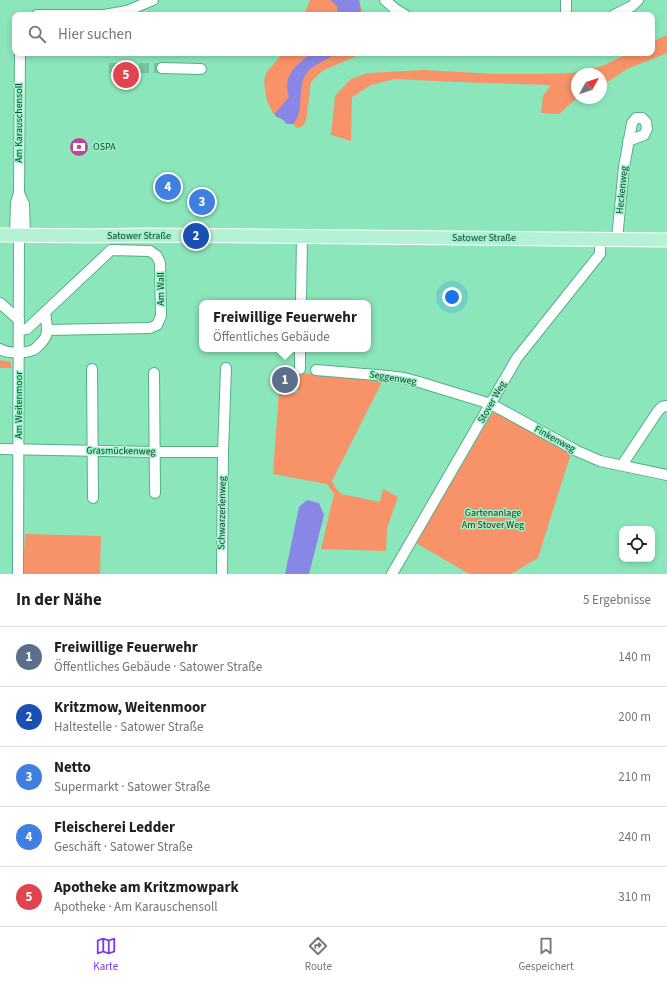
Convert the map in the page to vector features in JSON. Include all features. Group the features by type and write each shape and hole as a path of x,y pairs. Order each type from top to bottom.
{"main road":[{"name":"Satower Straße","path":"0,235 667,240"}],"street":[{"path":"119,12 126,11 153,0"},
{"path":"385,0 400,12"},
{"path":"395,9 401,0"},
{"path":"566,0 566,12"},
{"path":"620,12 632,6 638,0"},
{"name":"Am Karauschensoll","path":"20,56 19,193 16,203 20,235"},
{"path":"162,68 201,69"},
{"name":"Heckenweg","path":"616,239 628,141"},
{"name":"Am Weitenmoor","path":"18,574 20,235"},
{"path":"301,300 302,237"},
{"name":"Stover Weg","path":"392,574 517,358 600,254 600,239"},
{"name":"Am Wall","path":"19,325 27,329 111,250 150,251 157,256 160,263 161,316 157,325 150,328 47,330"},
{"path":"0,303 19,325"},
{"path":"0,349 2,351 26,352 35,349 46,336 47,330 45,312"},
{"path":"300,352 300,369"},
{"path":"223,452 226,368"},
{"path":"92,369 93,498"},
{"name":"Seggenweg","path":"316,370 404,378 491,404"},
{"path":"154,373 155,493"},
{"name":"Finkenweg","path":"491,404 577,451 600,461 667,474"},
{"path":"622,465 658,411 662,407 667,406"},
{"name":"Grasmückenweg","path":"0,449 223,452"},
{"name":"Schwarzerlenweg","path":"222,574 223,452"}],"green space":[{"path":"310,0 359,0 362,12 305,12"},
{"path":"667,35 667,53 627,69 609,81 607,82 607,68 593,68 602,66 623,56 655,56 655,41"},
{"path":"280,56 356,56 322,71 311,82 306,121 303,126 297,128 293,124 287,124 273,113 267,101 264,81 266,73"},
{"path":"424,70 495,74 571,73 571,103 559,114 541,113 543,96 551,85 394,79 371,85 352,97 351,141 331,135 335,96 351,79 368,73"},
{"path":"0,360 11,362 11,368 0,368"},
{"path":"300,373 384,378 332,481 341,494 380,502 383,489 398,497 387,528 386,551 321,549 334,494 327,484 273,474 279,391 297,393"},
{"name":"Gartenanlage Am Stover Weg","path":"493,412 571,453 538,558 511,574 469,574 416,543"},
{"path":"25,534 101,536 100,574 23,574"}],"shaded area":[{"path":"330,0 359,0 361,12 338,12 337,6"},
{"path":"308,56 332,56 310,69 304,77 297,119 293,124 287,124 282,119 277,117 275,113 289,97 287,88 289,76 299,63"},
{"path":"307,500 319,503 324,515 309,574 285,574 299,507"}],"tunnel":[{"path":"109,68 162,68"}],"place":[{"name":"Apotheke am Kritzmowpark","path":"126,75"},
{"name":"OSPA","path":"79,147"},
{"name":"Fleischerei Ledder","path":"168,187"},
{"name":"Netto","path":"202,202"},
{"name":"Kritzmow, Weitenmoor","path":"196,236"},
{"name":"Freiwillige Feuerwehr","path":"285,380"}]}
